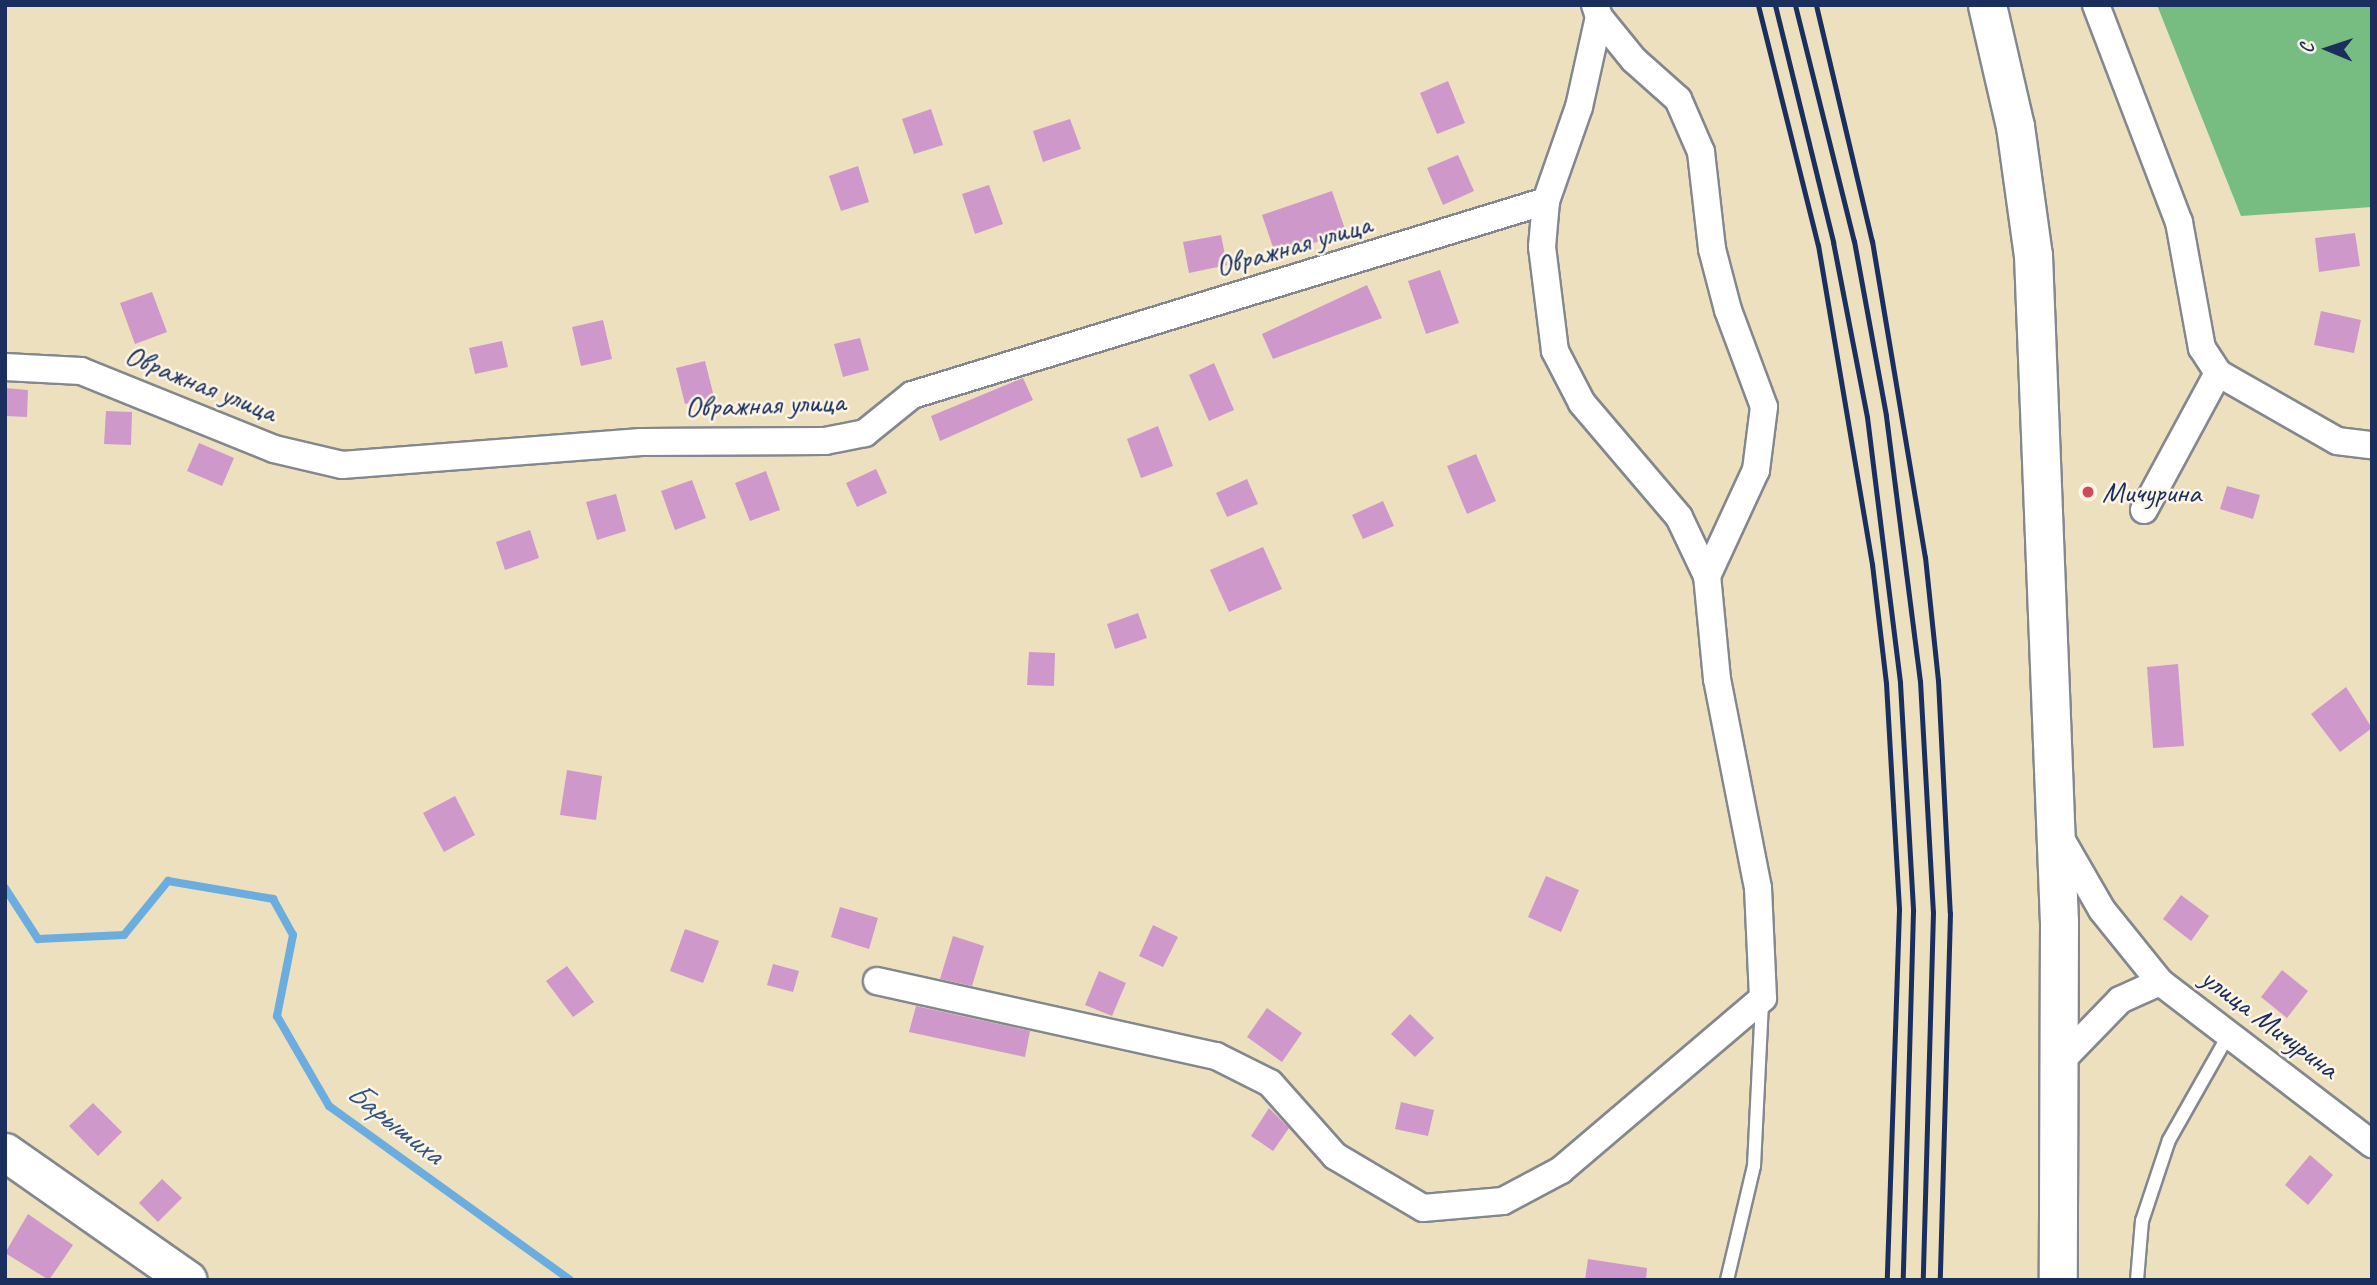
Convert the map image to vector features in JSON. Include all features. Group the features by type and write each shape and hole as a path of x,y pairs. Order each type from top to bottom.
{"main road":[{"path":"1987,5 2015,126 2033,255 2056,831 2060,1062 2058,1280"},
{"path":"5,1152 188,1280"}],"street":[{"path":"2096,5 2179,222 2202,348 2218,373 2337,441 2372,445"},
{"path":"877,981 1216,1056 1269,1083 1335,1156 1381,1189 1436,1209 1503,1201 1561,1170 1763,998 1758,888 1717,679 1707,576 1679,517 1582,402 1555,351 1542,247 1546,201 1579,107 1597,11"},
{"path":"1597,11 1634,61 1678,99 1701,152 1712,249 1728,310 1764,407 1756,470 1707,576"},
{"name":"Овражная улица","path":"5,367 82,371 274,449 342,466 641,442 825,441 865,433 912,395 1546,201"},
{"path":"2144,510 2218,373"},
{"name":"улица Мичурина","path":"2056,831 2102,909 2160,982 2231,1030 2372,1144"},
{"name":"улица Мичурина","path":"2060,1062 2120,1000 2160,982"}],"lane":[{"path":"1727,1280 1754,1166 1763,998"},
{"path":"2137,1280 2141,1221 2169,1140 2231,1030"}],"green space":[{"path":"2157,5 2372,5 2372,207 2241,216"}],"building":[{"path":"1448,81 1465,123 1437,134 1420,93"},
{"path":"931,109 943,145 914,154 902,119"},
{"path":"1070,119 1081,149 1043,162 1033,131"},
{"path":"1458,155 1474,191 1443,205 1427,168"},
{"path":"858,166 869,202 841,211 829,176"},
{"path":"989,185 1003,224 975,234 962,194"},
{"path":"1332,191 1346,232 1276,256 1262,215"},
{"path":"2355,233 2360,266 2319,272 2315,238"},
{"path":"1221,235 1227,265 1189,273 1183,242"},
{"path":"1440,270 1459,323 1426,334 1408,281"},
{"path":"1367,285 1382,318 1273,359 1262,334"},
{"path":"152,292 167,332 135,344 120,303"},
{"path":"2321,311 2361,320 2354,353 2314,345"},
{"path":"603,320 612,359 581,366 572,327"},
{"path":"860,338 869,370 843,377 834,344"},
{"path":"502,341 508,367 475,374 469,348"},
{"path":"705,361 714,397 685,404 676,368"},
{"path":"1214,363 1234,410 1209,421 1189,375"},
{"path":"1023,378 1033,400 940,441 931,416"},
{"path":"5,388 28,390 27,417 5,416"},
{"path":"106,411 132,412 131,445 104,444"},
{"path":"1158,426 1173,466 1141,478 1127,439"},
{"path":"199,443 234,458 222,486 187,471"},
{"path":"1476,454 1496,501 1467,514 1447,466"},
{"path":"876,469 887,493 857,507 846,483"},
{"path":"766,471 780,510 750,521 735,483"},
{"path":"1247,479 1258,504 1227,517 1216,493"},
{"path":"692,480 706,518 675,530 661,491"},
{"path":"2227,486 2260,495 2253,519 2220,509"},
{"path":"616,494 626,531 597,540 586,502"},
{"path":"1383,501 1394,526 1363,539 1352,515"},
{"path":"530,530 539,558 505,570 496,542"},
{"path":"1263,547 1282,589 1229,612 1210,570"},
{"path":"1138,613 1147,638 1115,649 1107,624"},
{"path":"1029,652 1055,653 1054,686 1027,685"},
{"path":"2178,664 2184,746 2153,748 2147,667"},
{"path":"2346,687 2372,728 2340,752 2311,714"},
{"path":"567,770 602,776 596,820 560,815"},
{"path":"455,796 475,835 444,852 423,813"},
{"path":"1546,876 1579,890 1561,932 1528,917"},
{"path":"2181,895 2209,916 2191,941 2163,919"},
{"path":"840,907 878,918 869,949 831,937"},
{"path":"1153,925 1178,937 1163,967 1139,956"},
{"path":"685,929 719,941 703,983 670,971"},
{"path":"953,936 984,946 972,986 940,979"},
{"path":"773,964 799,971 793,992 767,985"},
{"path":"567,966 594,1002 573,1017 546,981"},
{"path":"2282,970 2308,991 2287,1018 2261,997"},
{"path":"1099,971 1126,983 1112,1016 1085,1005"},
{"path":"916,1006 1030,1031 1025,1057 909,1032"},
{"path":"1267,1008 1302,1033 1282,1062 1247,1037"},
{"path":"1410,1014 1434,1038 1415,1057 1391,1034"},
{"path":"1401,1102 1434,1110 1428,1136 1395,1129"},
{"path":"93,1103 122,1132 98,1156 69,1126"},
{"path":"1269,1108 1289,1128 1273,1151 1251,1136"},
{"path":"2310,1155 2333,1175 2308,1205 2285,1185"},
{"path":"162,1179 182,1198 158,1222 139,1203"},
{"path":"28,1214 73,1245 49,1280 5,1253"},
{"path":"1588,1259 1647,1268 1646,1280 1585,1280"}],"waterway":[{"name":"Барышиха","path":"5,888 38,939 124,935 168,881 273,899 293,935 277,1016 329,1106 570,1280"}],"railway":[{"path":"1758,5 1818,245 1872,564 1886,683 1899,910 1887,1280"},
{"path":"1775,5 1833,242 1867,417 1900,683 1913,911 1903,1280"},
{"path":"1795,5 1854,241 1886,416 1920,681 1933,912 1923,1280"},
{"path":"1816,5 1872,241 1925,557 1938,680 1950,913 1940,1280"}],"place":[{"name":"Мичурина","path":"2088,492"}]}
